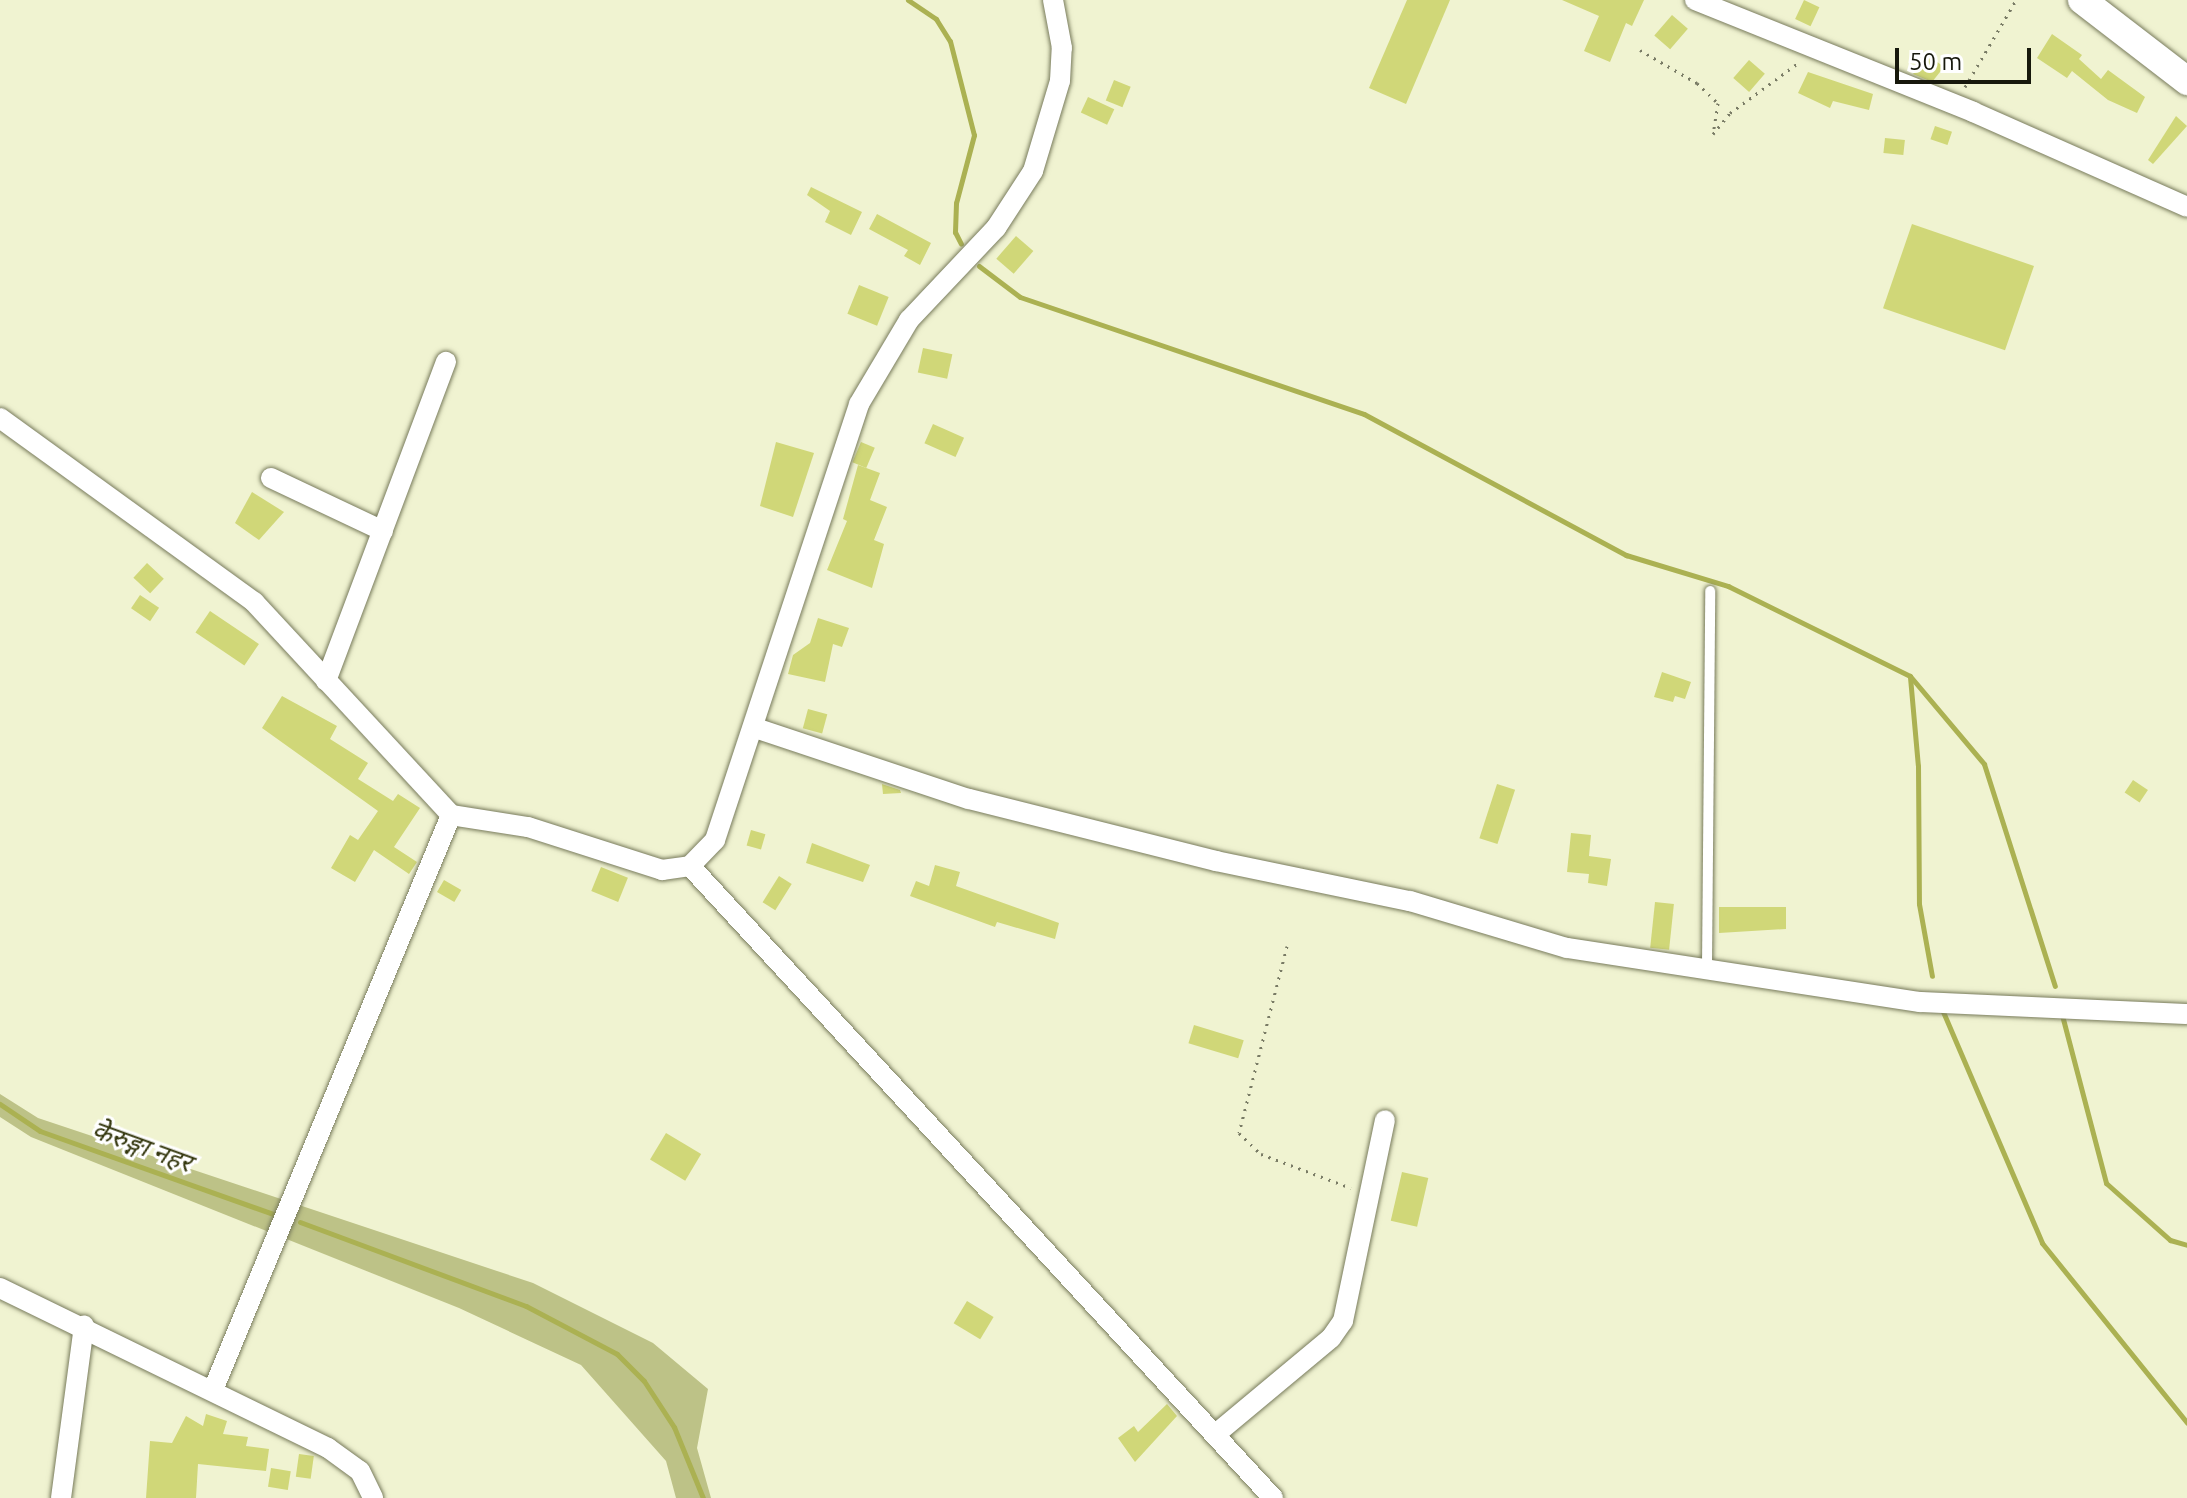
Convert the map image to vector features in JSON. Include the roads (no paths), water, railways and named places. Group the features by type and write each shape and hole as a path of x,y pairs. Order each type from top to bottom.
{"main road":[{"path":"2082,0 2187,81"}],"street":[{"path":"0,418 254,602 451,815 528,827 662,870 690,866 715,840 726,815 841,445 878,364 909,320 996,228 1033,171 1060,81 1062,48 1053,0"},
{"path":"1695,0 1956,105 2187,207"},
{"path":"326,681 446,362"},
{"path":"271,478 383,531"},
{"path":"755,728 969,799 1201,857 1410,901 1567,948 1920,1002 2187,1014"},
{"path":"213,1390 451,815"},
{"path":"690,866 1217,1433 1273,1498"},
{"path":"1217,1433 1331,1338 1343,1321 1385,1120"},
{"path":"0,1288 84,1326 346,1458 360,1471 373,1498"},
{"path":"61,1498 84,1326"}],"lane":[{"path":"1707,967 1710,591"}],"waterway":[{"path":"908,0 936,19 950,41 974,135 956,203 955,232 961,244"},
{"path":"979,266 1020,297 1364,414 1626,555 1728,586 1910,676 1984,764 2055,986"},
{"path":"1910,677 1918,766 1919,904 1932,976"},
{"path":"1941,1007 2042,1243 2187,1423"},
{"path":"2062,1015 2106,1183 2170,1240 2187,1245"},
{"name":"केेरुङ्गा नहर","path":"0,1104 40,1131 276,1215"},
{"name":"केेरुङ्गा नहर","path":"300,1222 526,1306 617,1354 644,1381 674,1427 703,1498"}]}
